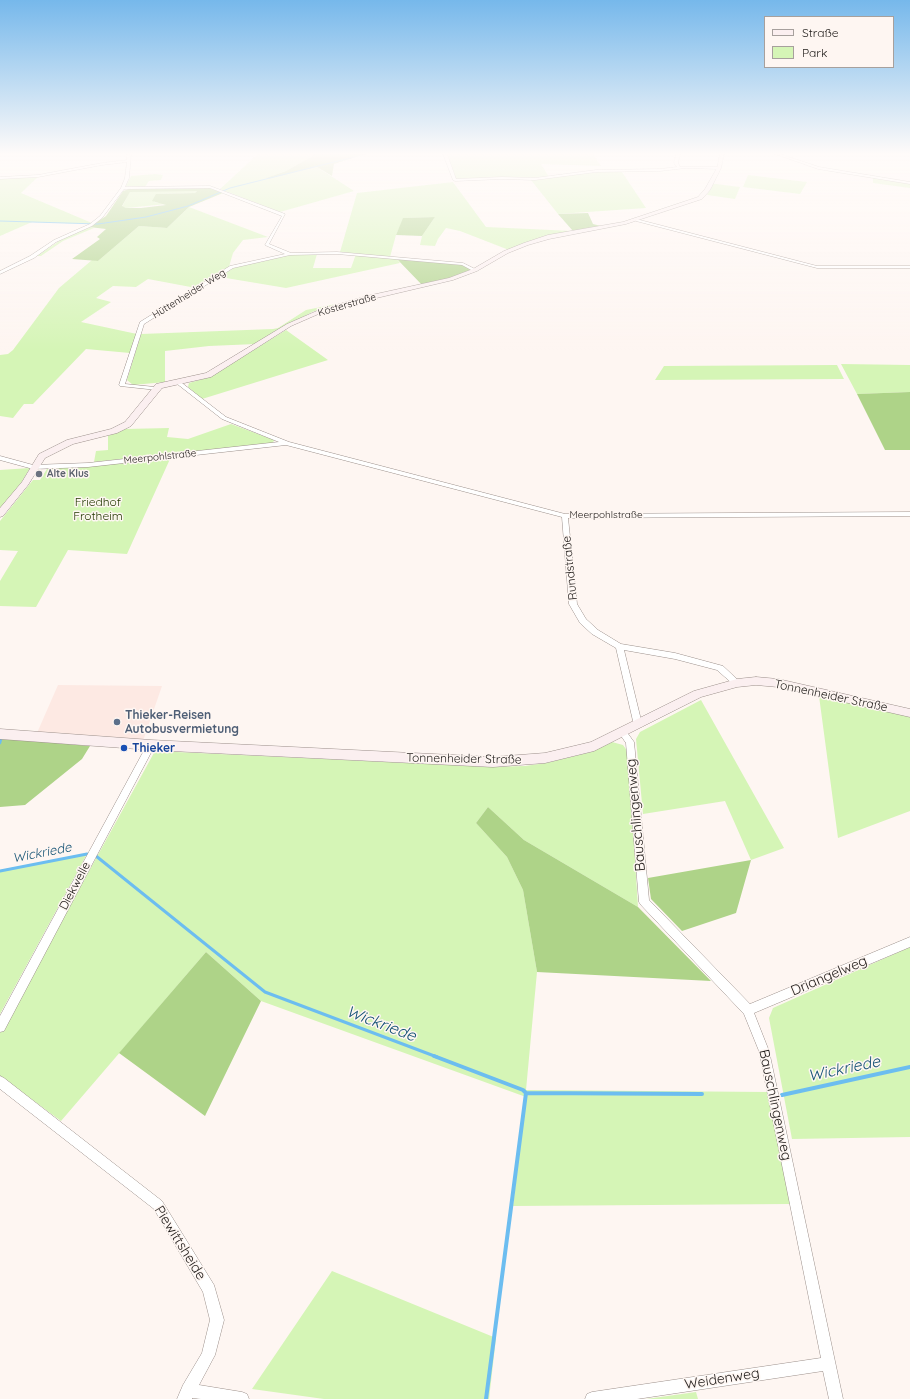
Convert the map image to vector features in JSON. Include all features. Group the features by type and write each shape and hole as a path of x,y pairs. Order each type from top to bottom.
{"main road":[{"name":"Kösterstraße","path":"155,389 208,375 289,326 321,311 367,298 450,279 475,270 506,252 548,237 638,220"},
{"path":"0,514 25,483 33,467 42,456 70,442 114,431 128,424 155,389"},
{"name":"Tonnenheider Straße","path":"0,734 151,746 493,762 532,760 594,746 623,733 698,694 737,683 756,681 778,683 910,713"}],"street":[{"path":"0,273 32,257 55,241 92,224 98,219"},
{"path":"281,219 266,245 290,254"},
{"path":"638,220 817,267 910,267"},
{"name":"Hüttenheider Weg","path":"155,389 122,385 142,323 232,267 290,254 360,254 463,264 475,270"},
{"name":"Meerpohlstraße","path":"178,382 224,418 287,443 565,516 910,514"},
{"name":"Meerpohlstraße","path":"0,458 33,467 112,462 287,443"},
{"name":"Rundstraße","path":"565,516 573,604 583,621 595,632 619,646 675,656 720,668 737,683"},
{"path":"619,646 637,721 640,724"},
{"name":"Bauschlingenweg","path":"623,733 630,742 644,902 748,1010 764,1051 836,1399"},
{"name":"Diekwelle","path":"0,1027 151,746"},
{"name":"Driangelweg","path":"748,1010 910,942"},
{"name":"Piewittsheide","path":"0,1082 158,1205 209,1290 217,1320 208,1355 186,1394"},
{"name":"Weidenweg","path":"592,1399 829,1363"},
{"path":"186,1394 242,1399"}],"shaded area":[{"path":"58,685 162,686 143,741 37,733"}],"green space":[{"path":"0,219 83,219 92,223 32,222 0,236"},
{"path":"101,219 176,219 167,228 139,226 98,261 72,259 100,239 97,237 106,229 89,227"},
{"path":"176,219 221,219 268,237 243,240 233,253 229,267 196,288 148,279 136,287 113,286 96,298 111,302 81,322 137,334 130,353 86,349 33,404 24,404 13,418 0,416 0,355 8,354 13,350 59,288 92,260 98,261 139,226 167,228"},
{"path":"349,219 403,219 396,235 390,257 340,252"},
{"path":"402,219 433,219 422,236 396,235"},
{"path":"433,219 480,219 486,227 573,231 548,236 509,250 460,231 446,228 435,246 420,245 422,236"},
{"path":"563,219 591,219 593,224 601,226 573,231"},
{"path":"89,227 94,228 63,241 41,256 37,256 59,241"},
{"path":"317,254 313,268 351,268 356,254 396,258 400,263 286,288 220,277 233,268 290,255"},
{"path":"396,258 463,264 473,269 450,279 423,286"},
{"path":"336,304 312,312 256,344 209,346 165,351 165,382 133,385 127,380 141,334 273,329 278,328 306,310"},
{"path":"286,330 328,360 202,399 188,387 189,383 210,377"},
{"path":"841,364 910,365 910,392 857,394"},
{"path":"837,365 844,379 655,380 664,366"},
{"path":"910,392 910,450 885,450 857,394"},
{"path":"231,424 274,440 273,443 94,462 96,451 108,450 108,436 125,429 169,428 167,437 188,439"},
{"name":"Friedhof Frotheim","path":"170,459 127,554 68,550 36,607 0,606 0,581 18,551 0,550 0,521 33,480 40,480 47,469"},
{"path":"30,468 21,483 0,510 0,470"},
{"path":"819,696 910,716 910,811 838,838"},
{"path":"701,700 784,848 751,860 725,801 643,814 636,739 640,732"},
{"path":"0,738 90,746 82,759 25,805 0,807"},
{"path":"612,742 623,745 628,752 638,907 524,840 488,807 476,823 507,857 523,890 537,972 526,1090 768,1092 790,1204 513,1206 526,1097 261,1001 206,952 61,1121 0,1076 0,1033 155,751 493,767 525,766 546,763 591,752"},
{"path":"488,807 524,840 638,907 711,981 537,972 523,890 507,857 476,823"},
{"path":"87,854 0,1014 0,870"},
{"path":"751,860 736,913 682,931 651,899 648,878"},
{"path":"910,947 910,1137 792,1139 769,1018 773,1008"},
{"path":"206,952 261,1001 205,1116 119,1053"},
{"path":"332,1271 496,1338 489,1399 324,1399 252,1389"},
{"path":"696,1392 698,1399 646,1399"}],"waterway":[{"path":"0,221 98,224 130,219"},
{"path":"0,743 1,739"},
{"name":"Wickriede","path":"0,871 87,854"},
{"name":"Wickriede","path":"96,856 265,992 437,1057"},
{"name":"Wickriede","path":"434,1056 523,1090 526,1093"},
{"name":"Wickriede","path":"782,1095 910,1067"},
{"path":"486,1399 526,1093"},
{"name":"Wickriede","path":"526,1093 702,1094"}],"place":[{"name":"Alte Klus","path":"39,474"},
{"name":"Thieker-Reisen Autobusvermietung","path":"117,722"},
{"name":"Thieker","path":"124,748"}]}
